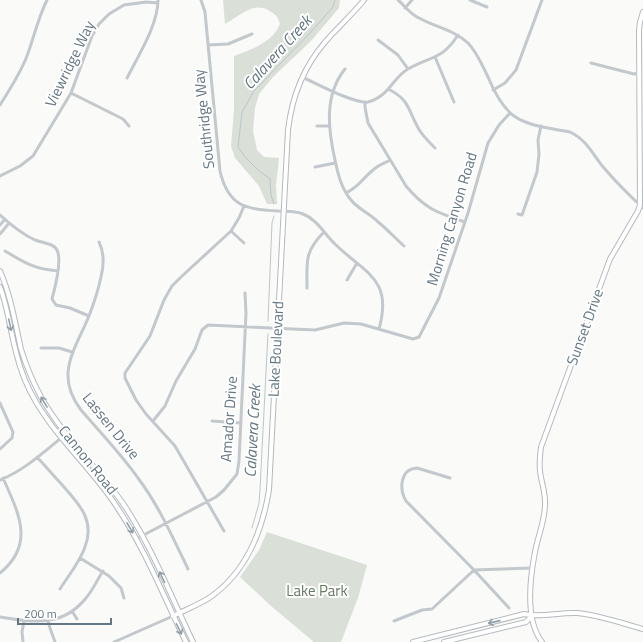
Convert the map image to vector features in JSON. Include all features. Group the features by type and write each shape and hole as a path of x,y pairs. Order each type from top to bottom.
{"main road":[{"name":"Lake Boulevard","path":"173,616 208,598 235,575 250,553 262,522 269,490 283,211 290,110 302,78 314,56 326,40 364,0"},
{"name":"Sunset Drive","path":"542,642 534,629 530,607 535,552 544,517 545,502 539,460 542,447 610,259 641,207 639,27 643,12"},
{"name":"Cannon Road","path":"0,271 8,290 14,312 21,350 31,377 54,418 122,503 142,536 193,642"},
{"name":"Cannon Road","path":"0,287 25,380 36,402 61,438 105,490 117,507 136,539 186,642"},
{"path":"413,642 429,640 524,614 532,616 577,613 643,630"},
{"path":"444,642 526,622 532,616"}],"street":[{"path":"0,105 18,76 27,57 47,0"},
{"name":"Southridge Way","path":"201,0 205,12 220,171 222,181 229,194 236,202 244,206 265,211 302,213 314,220 335,244 358,263 373,277 378,284 384,306 379,329"},
{"path":"398,0 418,18 458,35 468,43 476,53 500,102 510,113 523,121 570,132 586,143 603,167 641,207"},
{"path":"406,8 412,0"},
{"path":"470,0 487,7"},
{"path":"493,90 505,83 516,70 542,0"},
{"path":"127,78 151,29 158,2"},
{"name":"Viewridge Way","path":"0,176 20,166 33,156 71,93 92,36 100,24 110,14 124,5 158,2"},
{"path":"208,45 228,44 252,34"},
{"path":"302,78 353,99 369,102 378,98 388,89 399,75 445,51 458,35"},
{"path":"378,40 398,55 408,69"},
{"path":"435,57 454,102"},
{"path":"591,63 634,74 639,73"},
{"path":"345,69 338,78 333,91 330,107 331,143 338,175 346,193 355,204 377,220 404,246"},
{"path":"388,89 397,93 405,100 421,133 435,148"},
{"path":"71,93 122,119 128,126"},
{"path":"365,102 364,107 368,123 406,186 421,203 435,212 465,222"},
{"name":"Morning Canyon Road","path":"379,329 413,339 419,337 421,334 439,298 465,222 488,142 498,125 510,113"},
{"path":"317,126 330,126"},
{"path":"518,214 522,215 537,172 539,154 538,140 541,126"},
{"path":"346,193 353,190 362,182 373,169 390,160"},
{"path":"315,167 335,163"},
{"path":"224,531 174,446 146,414 136,400 125,378 125,373 150,336 164,300 172,286 230,231 239,218 244,206"},
{"path":"0,215 22,233 35,240 54,246 58,251 58,271 52,299 56,305 70,308 89,316"},
{"path":"0,224 5,219"},
{"path":"0,234 9,223"},
{"path":"230,231 244,243"},
{"path":"307,288 308,254 314,242 324,232"},
{"name":"Lassen Drive","path":"99,242 104,257 98,293 68,363 67,376 71,393 76,404 121,455 139,478 166,523 188,569"},
{"path":"5,251 31,266 44,270 58,271"},
{"path":"347,280 358,263"},
{"name":"Amador Drive","path":"136,539 207,501 224,490 237,474 246,327 245,292"},
{"path":"153,421 165,406 176,381 195,349 202,330 208,325 315,330 344,323 361,324 379,329"},
{"path":"41,348 59,348 72,352"},
{"path":"0,403 13,432 8,442 0,449"},
{"path":"212,421 241,423"},
{"path":"0,573 14,558 18,549 21,534 21,524 18,514 2,479 14,473 37,457 66,434"},
{"path":"37,457 79,505 85,514 88,525 88,537 85,547 80,558 60,589"},
{"path":"450,478 416,468 411,468 407,471 404,477 401,491 406,501 474,570 508,608"},
{"path":"80,558 110,576 121,588 124,598"},
{"path":"394,621 422,610 432,609 474,570 533,568"},
{"path":"0,617 36,622 48,621 62,617 72,611 87,597 103,571"},
{"path":"72,611 77,619"},
{"name":"Lake Boulevard","path":"114,642 173,616"},
{"path":"23,642 22,632 24,620"},
{"path":"48,621 55,642"}],"green space":[{"path":"223,0 340,0 339,8 311,41 273,77 259,94 255,108 253,131 257,150 264,157 279,158 276,185 277,204 267,204 259,186 235,158 231,146 234,110 234,56 254,48 267,40 277,30 280,24 277,17 273,13 262,8 257,8 246,11 225,24"},
{"name":"Lake Park","path":"267,532 367,565 358,598 341,642 314,642 271,606 240,577 259,550"}],"waterway":[{"name":"Calavera Creek","path":"274,204 271,195 270,179 257,169 245,157 238,147 242,112 254,91 309,34 333,7 335,0"},
{"name":"Calavera Creek","path":"268,321 272,223 274,216"},
{"name":"Calavera Creek","path":"252,528 259,503 268,334"}]}
